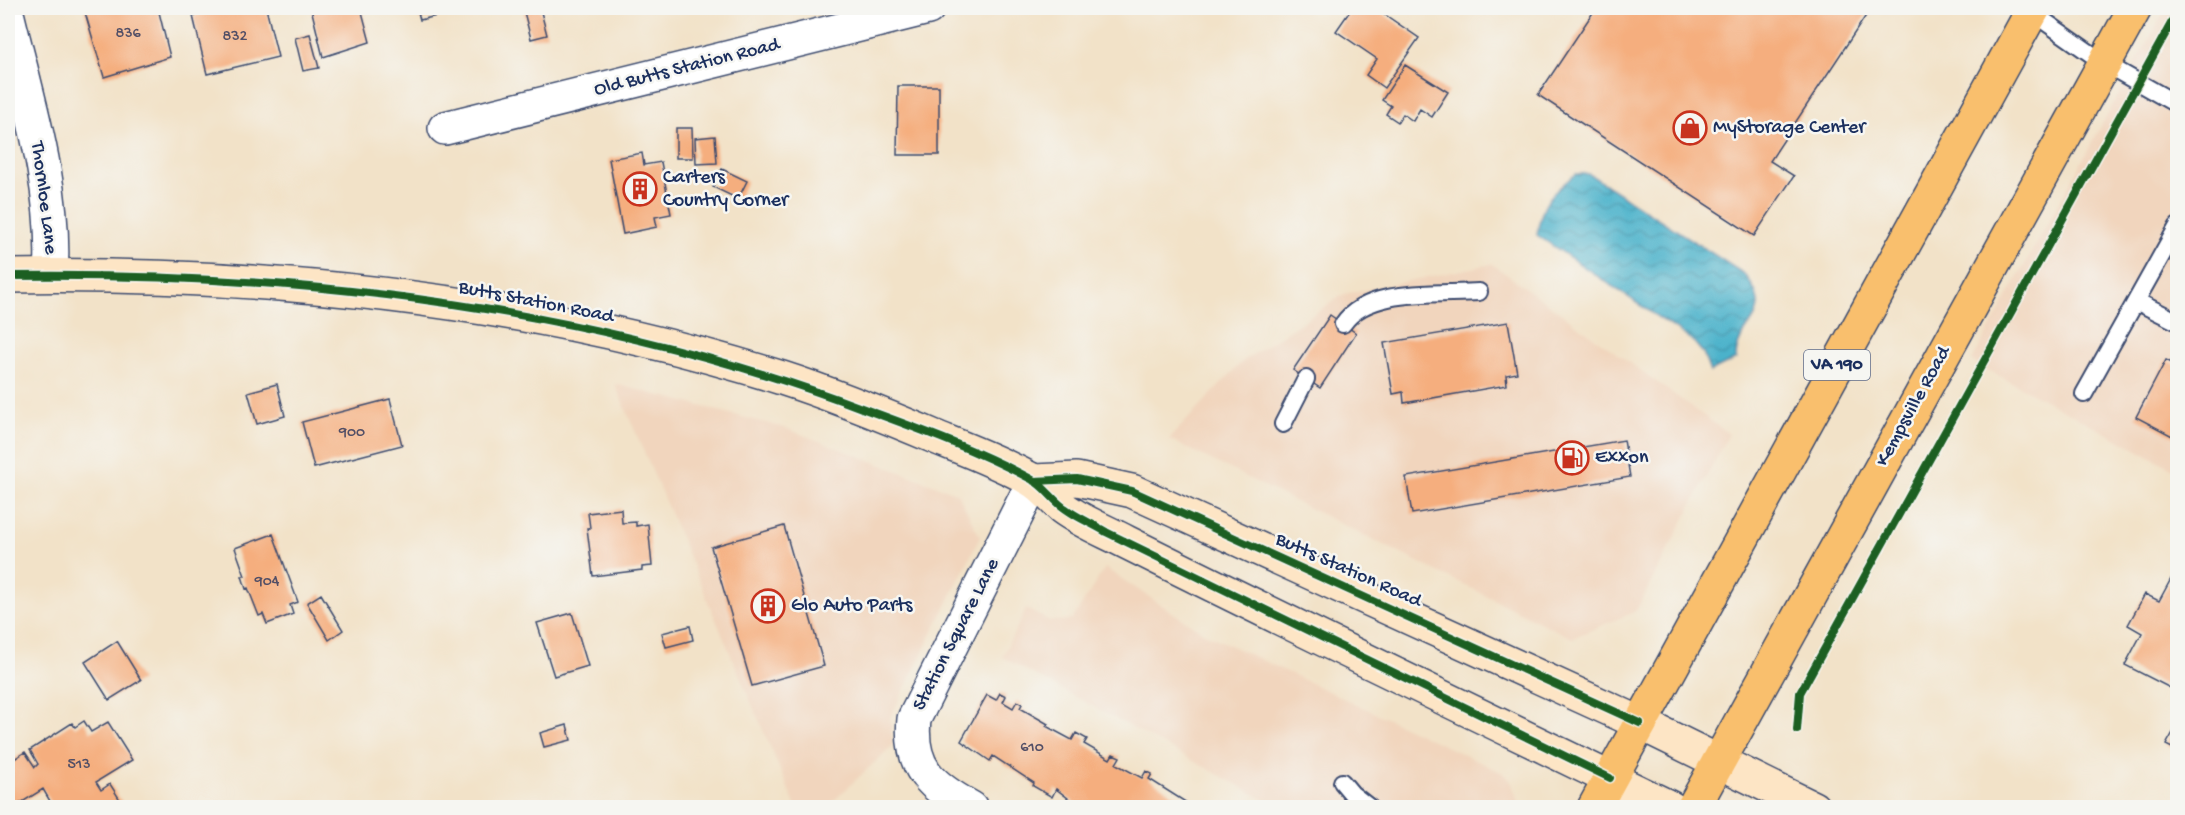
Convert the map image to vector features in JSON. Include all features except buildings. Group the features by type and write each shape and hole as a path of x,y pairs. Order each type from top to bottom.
{"main road":[{"name":"Kempsville Road","path":"1693,807 2135,8"},
{"name":"VA 190","path":"1593,807 2030,9"},
{"name":"Butts Station Road","path":"8,276 51,275 262,281 363,290 553,321 672,348 783,379 907,425 1034,481 1064,509 1106,532 1671,807"},
{"name":"Butts Station Road","path":"1034,481 1077,479 1132,491 1640,723 1813,807"}],"street":[{"name":"Old Butts Station Road","path":"445,128 928,8"},
{"name":"Thornloe Lane","path":"8,17 42,159 51,235 51,275"},
{"name":"Station Square Lane","path":"970,807 941,789 921,771 913,740 914,719 1034,481"}],"lane":[{"path":"2030,9 2104,63 2178,105"},
{"path":"2084,394 2178,226"},
{"path":"1343,324 1352,312 1381,298 1479,292"},
{"path":"2136,301 2178,322"},
{"path":"1283,424 1306,379"},
{"path":"1342,782 1352,794 1370,807"}],"shaded area":[{"path":"2166,8 2177,8 2177,471 1972,361"},
{"path":"1492,264 1729,434 1636,611 1572,638 1169,439 1242,362 1344,294"},
{"path":"615,384 785,428 958,494 980,537 890,718 893,745 827,807 796,807"},
{"path":"1105,568 1204,633 1501,772 1511,781 1520,807 1278,807 1002,657 1026,609 1050,621 1072,620"}],"water":[{"path":"1576,174 1589,174 1744,274 1754,289 1758,301 1757,311 1742,337 1736,359 1710,372 1703,353 1693,341 1537,235 1541,215 1549,200"}],"cycle path":[{"path":"1797,730 1800,693 2178,11"},
{"path":"8,276 117,276 226,281 335,289 444,302 552,321 658,345 763,374 909,425 991,459 1036,482 1061,506 1106,532 1610,778"},
{"path":"1034,481 1077,479 1132,491 1640,723"}],"place":[{"name":"MyStorage Center","path":"1690,128"},
{"name":"Carters Country Corner","path":"640,189"},
{"name":"Exxon","path":"1572,458"},
{"name":"Glo Auto Parts","path":"768,606"}]}
